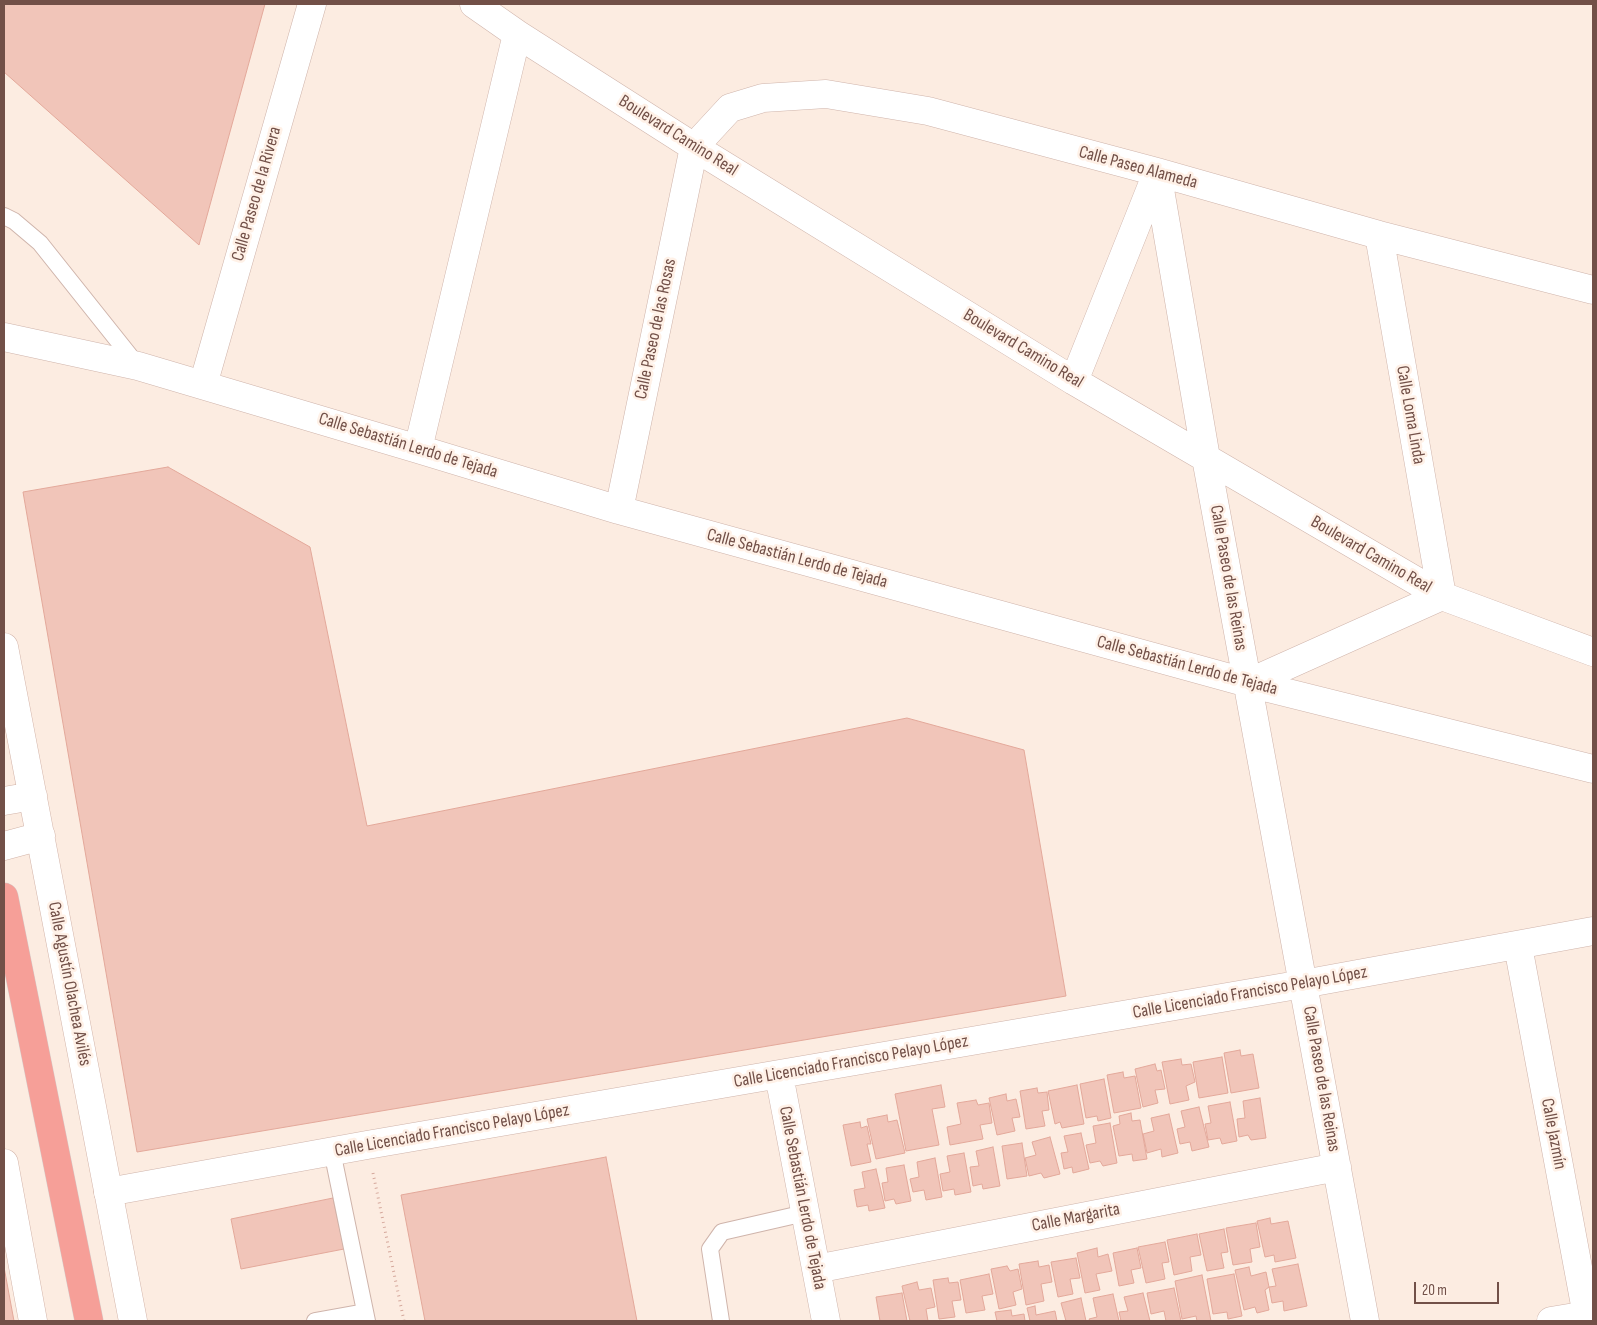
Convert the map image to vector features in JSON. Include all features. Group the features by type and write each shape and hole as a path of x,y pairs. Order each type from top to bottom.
{"highway":[{"path":"4,897 89,1321"}],"street":[{"name":"Calle Paseo de la Rivera","path":"202,385 312,4"},
{"name":"Boulevard Camino Real","path":"474,4 517,34 694,147 1074,381 1442,596 1593,652"},
{"path":"418,449 517,34"},
{"name":"Calle Paseo Alameda","path":"694,147 730,108 763,98 826,94 928,111 1157,172 1379,235 1593,290"},
{"name":"Calle Paseo de las Rosas","path":"619,510 694,147"},
{"path":"1074,381 1157,172"},
{"name":"Calle Paseo de las Reinas","path":"1157,172 1206,458 1365,1321"},
{"name":"Calle Loma Linda","path":"1379,235 1442,596"},
{"name":"Calle Sebastián Lerdo de Tejada","path":"4,336 138,366 619,510 1248,683 1593,769"},
{"path":"1248,683 1442,596"},
{"name":"Calle Agustín Olachea Avilés","path":"4,647 133,1321"},
{"path":"4,801 33,796"},
{"path":"4,846 41,836"},
{"name":"Calle Licenciado Francisco Pelayo López","path":"108,1192 332,1151 1303,984 1593,931"},
{"name":"Calle Jazmín","path":"1518,946 1589,1317"},
{"name":"Calle Sebastián Lerdo de Tejada","path":"779,1075 826,1321"},
{"path":"4,1163 9,1224 33,1321"},
{"name":"Calle Margarita","path":"816,1268 1337,1167"},
{"path":"1551,1321 1589,1317"}],"lane":[{"path":"4,216 14,221 40,243 138,366"},
{"path":"315,1321 366,1317 332,1151"},
{"path":"721,1321 710,1250 722,1232 805,1212"}],"path":[{"path":"368,1145 404,1321"}],"building":[{"path":"4,4 265,4 199,245 4,72"},
{"path":"168,467 310,547 367,826 907,718 1024,750 1066,996 137,1152 23,492"},
{"path":"1240,1050 1241,1056 1253,1054 1259,1088 1231,1093 1224,1053"},
{"path":"1222,1057 1228,1093 1199,1098 1193,1062"},
{"path":"1181,1059 1182,1065 1191,1064 1195,1082 1186,1086 1189,1100 1170,1104 1162,1062"},
{"path":"1155,1064 1157,1071 1161,1070 1165,1089 1155,1090 1158,1103 1143,1107 1135,1069"},
{"path":"1123,1072 1124,1078 1135,1076 1141,1108 1114,1113 1107,1075"},
{"path":"1104,1079 1111,1118 1098,1121 1097,1116 1086,1118 1080,1084"},
{"path":"941,1085 945,1107 932,1109 939,1145 906,1151 895,1094"},
{"path":"1077,1085 1084,1124 1062,1128 1060,1122 1055,1124 1048,1091"},
{"path":"1037,1088 1038,1093 1047,1092 1049,1110 1042,1111 1045,1126 1026,1129 1020,1091"},
{"path":"1006,1094 1007,1101 1016,1099 1020,1117 1012,1118 1015,1131 997,1135 989,1098"},
{"path":"1260,1098 1266,1138 1251,1140 1248,1135 1239,1137 1237,1119 1245,1118 1243,1101"},
{"path":"976,1100 978,1105 989,1103 992,1123 980,1125 983,1139 950,1145 947,1127 961,1124 957,1103"},
{"path":"1230,1102 1237,1141 1222,1144 1220,1138 1208,1140 1205,1124 1211,1123 1208,1106"},
{"path":"1199,1107 1209,1147 1192,1151 1190,1142 1180,1144 1177,1129 1185,1127 1181,1111"},
{"path":"1131,1113 1132,1121 1140,1120 1147,1159 1133,1161 1132,1154 1119,1156 1113,1126 1120,1124 1119,1116"},
{"path":"1169,1114 1178,1153 1162,1157 1161,1149 1147,1153 1143,1134 1154,1131 1151,1118"},
{"path":"887,1115 888,1122 897,1120 905,1153 876,1159 867,1119"},
{"path":"860,1122 861,1128 867,1126 871,1144 867,1144 871,1162 851,1166 843,1125"},
{"path":"1110,1123 1117,1163 1103,1166 1100,1161 1090,1163 1086,1145 1096,1143 1093,1126"},
{"path":"1081,1133 1089,1169 1073,1173 1072,1167 1064,1169 1061,1153 1068,1152 1064,1136"},
{"path":"1050,1137 1060,1174 1044,1178 1041,1173 1029,1176 1025,1158 1036,1155 1032,1142"},
{"path":"1022,1143 1027,1176 1007,1179 1002,1146"},
{"path":"993,1147 1000,1186 983,1189 982,1184 973,1186 970,1167 979,1166 976,1151"},
{"path":"964,1153 971,1192 955,1195 954,1189 943,1191 940,1174 950,1172 947,1156"},
{"path":"606,1157 637,1321 425,1321 401,1195"},
{"path":"935,1158 942,1197 926,1200 924,1190 913,1192 910,1179 919,1177 917,1162"},
{"path":"904,1165 911,1201 896,1204 894,1199 885,1201 882,1183 888,1182 886,1168"},
{"path":"876,1169 885,1208 869,1211 868,1205 857,1207 854,1190 865,1188 862,1172"},
{"path":"333,1198 344,1249 241,1269 231,1219"},
{"path":"1270,1218 1271,1224 1288,1221 1296,1258 1275,1262 1274,1255 1265,1257 1257,1221"},
{"path":"1256,1223 1260,1247 1250,1249 1252,1262 1233,1265 1226,1228"},
{"path":"1224,1229 1228,1252 1221,1253 1224,1268 1207,1271 1199,1234"},
{"path":"1197,1234 1201,1255 1190,1257 1192,1271 1174,1275 1167,1240"},
{"path":"1165,1242 1169,1262 1162,1263 1165,1279 1146,1283 1138,1247"},
{"path":"1097,1248 1098,1257 1108,1254 1112,1271 1096,1274 1100,1290 1085,1293 1077,1253"},
{"path":"1137,1248 1141,1268 1131,1270 1134,1283 1119,1286 1113,1253"},
{"path":"1076,1258 1080,1278 1070,1279 1073,1294 1058,1297 1051,1262"},
{"path":"1038,1261 1039,1267 1049,1265 1052,1282 1041,1284 1044,1301 1026,1305 1019,1264"},
{"path":"1298,1264 1307,1306 1284,1311 1283,1301 1272,1303 1269,1287 1276,1286 1272,1269"},
{"path":"1007,1266 1010,1271 1018,1269 1022,1289 1013,1292 1016,1305 999,1309 991,1269"},
{"path":"4,1267 14,1321 4,1321"},
{"path":"1249,1267 1251,1276 1266,1272 1269,1287 1265,1290 1269,1310 1257,1313 1255,1307 1244,1310 1235,1270"},
{"path":"989,1274 993,1294 982,1296 985,1310 966,1313 960,1280"},
{"path":"1234,1274 1242,1316 1228,1319 1227,1312 1213,1314 1207,1279"},
{"path":"1202,1275 1211,1321 1197,1321 1196,1316 1182,1319 1175,1281"},
{"path":"948,1278 949,1283 958,1282 961,1300 952,1301 955,1317 939,1319 933,1280"},
{"path":"917,1282 919,1290 931,1288 935,1307 926,1309 928,1321 910,1321 902,1286"},
{"path":"1174,1288 1181,1321 1166,1321 1164,1311 1151,1314 1147,1293"},
{"path":"902,1293 907,1321 880,1321 876,1297"},
{"path":"1143,1293 1150,1321 1121,1321 1119,1312 1128,1311 1124,1297"},
{"path":"1113,1294 1119,1321 1090,1321 1089,1319 1097,1317 1093,1298"},
{"path":"1081,1298 1086,1321 1066,1321 1061,1303"},
{"path":"1035,1306 1036,1315 1055,1311 1057,1321 1030,1321 1027,1308"},
{"path":"1011,1310 1012,1316 1024,1314 1025,1321 997,1321 995,1312"}]}
